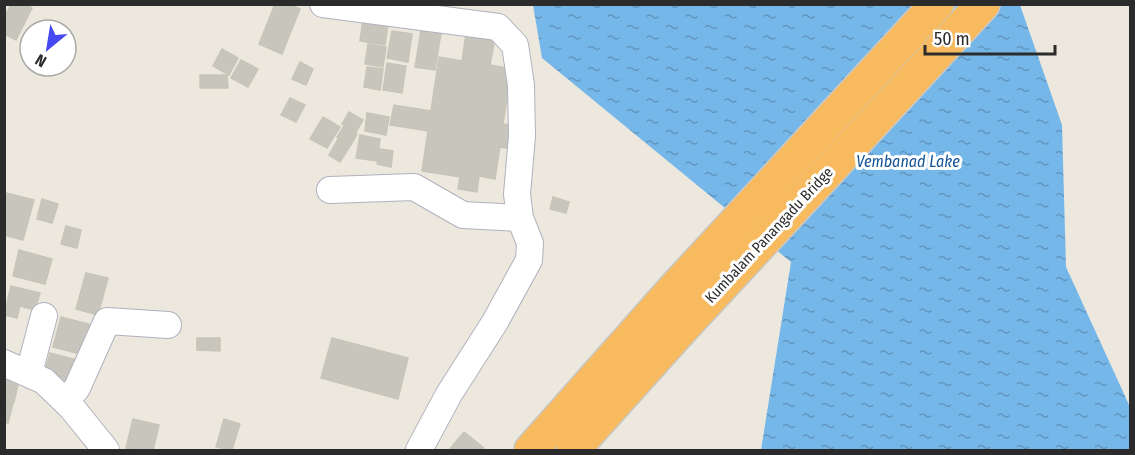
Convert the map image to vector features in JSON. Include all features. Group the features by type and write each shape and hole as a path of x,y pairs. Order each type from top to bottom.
{"highway":[{"path":"531,450 673,290 936,4"},
{"name":"Kumbalam Panangadu Bridge","path":"573,450 678,333 983,4"}],"street":[{"path":"323,4 440,12 498,27 515,45 521,85 522,136 517,194 519,218 530,243 529,260 495,322 449,394 418,450"},
{"path":"330,190 414,188 463,215 519,218"},
{"path":"29,373 44,316"},
{"path":"66,401 77,388 107,321 168,325"},
{"path":"4,363 44,381 66,401 106,450"}],"water":[{"name":"Vembanad Lake","path":"533,5 1020,5 1062,125 1066,267 1130,407 1130,450 761,450 791,262 542,58"}],"building":[{"path":"11,4 24,4 32,8 27,18 18,18 16,40 4,34 4,18"},
{"path":"275,4 289,4 300,9 282,54 259,44"},
{"path":"363,20 388,25 385,45 360,41"},
{"path":"422,24 442,27 435,70 415,67"},
{"path":"392,31 412,34 408,62 387,58"},
{"path":"466,34 495,38 490,65 512,69 503,124 516,126 512,149 500,147 495,179 479,176 477,192 458,189 460,177 422,171 428,131 390,125 394,105 431,111 439,57 462,61"},
{"path":"368,44 386,47 383,67 365,64"},
{"path":"222,49 238,58 229,75 213,66"},
{"path":"241,60 258,69 248,87 231,78"},
{"path":"300,62 313,69 306,85 292,79"},
{"path":"387,63 406,66 402,93 383,90"},
{"path":"367,67 383,69 380,90 364,87"},
{"path":"200,75 227,75 228,88 200,88"},
{"path":"290,98 305,105 296,122 281,115"},
{"path":"349,112 363,120 356,132 342,124"},
{"path":"367,113 389,117 386,135 365,131"},
{"path":"323,117 340,127 327,148 310,139"},
{"path":"344,126 357,134 351,145 337,137"},
{"path":"360,135 380,139 377,161 356,158"},
{"path":"338,139 350,146 340,162 329,155"},
{"path":"380,149 393,151 391,167 377,164"},
{"path":"6,193 34,200 23,240 4,235"},
{"path":"553,197 569,202 566,213 550,209"},
{"path":"42,199 58,204 52,223 37,219"},
{"path":"66,226 81,230 77,248 61,244"},
{"path":"19,250 52,259 45,284 13,276"},
{"path":"86,273 108,278 98,315 76,309"},
{"path":"11,286 40,293 35,310 20,306 17,318 4,315"},
{"path":"61,317 96,326 88,356 53,347"},
{"path":"197,338 220,338 220,351 197,350"},
{"path":"332,338 408,358 398,399 321,378"},
{"path":"50,353 81,361 74,384 44,376"},
{"path":"4,372 20,376 14,402 4,400"},
{"path":"4,401 13,403 8,423 4,422"},
{"path":"133,419 159,425 153,450 126,448"},
{"path":"224,419 240,424 232,450 216,447"},
{"path":"464,432 484,448 482,450 449,450"}]}
